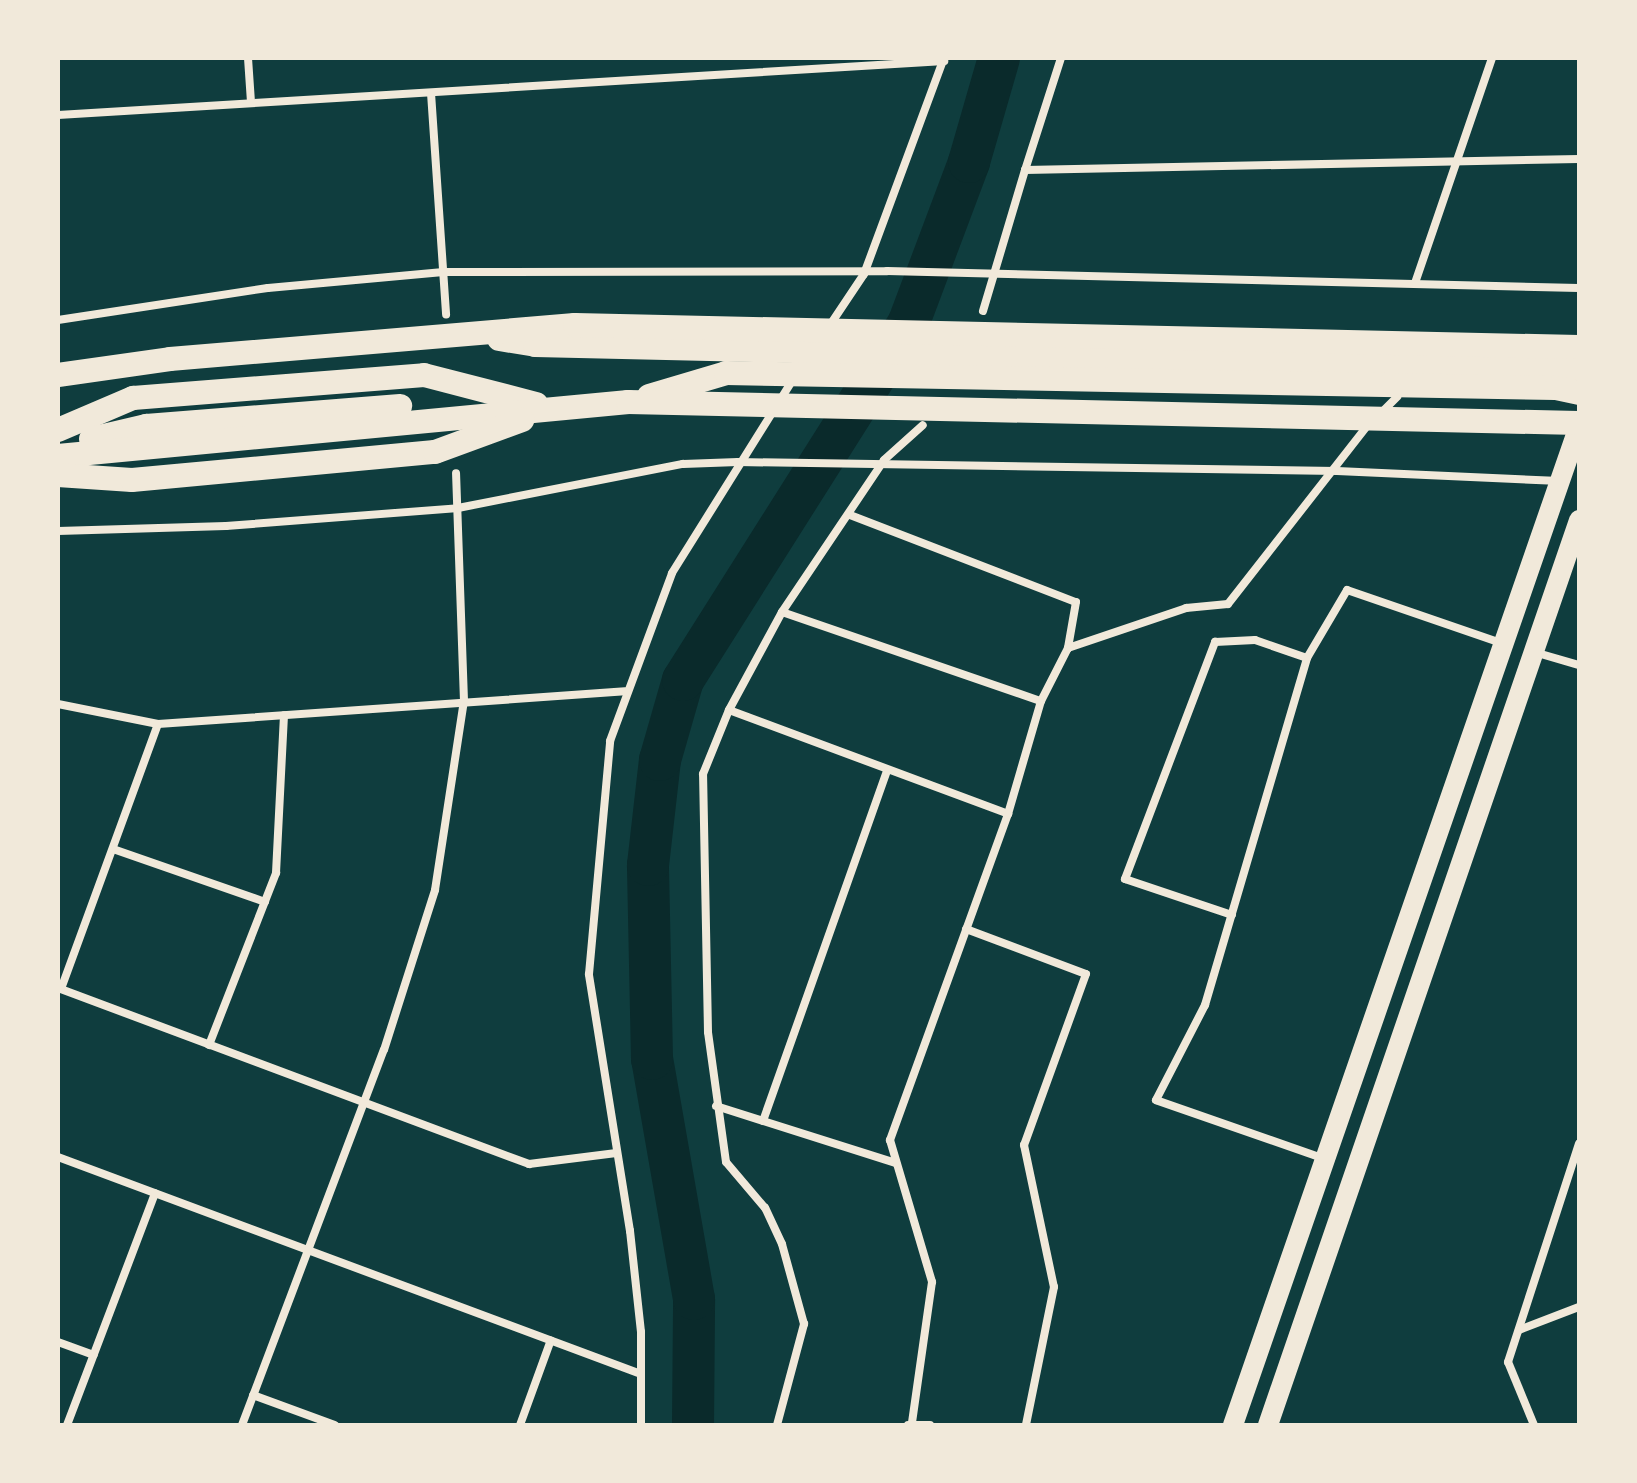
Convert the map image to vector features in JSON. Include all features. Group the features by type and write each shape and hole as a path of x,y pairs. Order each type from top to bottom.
{"highway":[{"path":"58,375 452,323 1508,377 1579,393"},
{"path":"724,336 1579,347"},
{"path":"628,402 726,373 1508,377 1579,369"},
{"path":"58,430 133,398 424,375 554,408"},
{"path":"58,439 133,414 424,388 554,408"},
{"path":"58,456 628,402 1579,424"},
{"path":"58,447 146,426 285,415 428,404 554,408"},
{"path":"58,465 438,437 554,408"},
{"path":"58,475 132,480 435,452 554,408"}],"main road":[{"path":"1233,1425 1579,424"},
{"path":"1268,1425 1579,520"}],"street":[{"path":"248,58 251,102"},
{"path":"792,58 793,70"},
{"path":"983,311 1061,58"},
{"path":"1415,283 1492,58"},
{"path":"58,115 944,59 864,274 738,462 672,573 625,691 610,741 600,818 589,974 641,1332 641,1425"},
{"path":"431,93 443,272 452,323"},
{"path":"1025,170 1579,159"},
{"path":"58,320 268,288 443,272 864,274 887,271 1579,288"},
{"path":"1068,648 1186,608 1228,604 1337,471 1362,430 1397,397"},
{"path":"777,1425 804,1324 782,1244 765,1208 726,1162 716,1106 704,953 703,774 729,710 782,612 850,515 884,460 923,425"},
{"path":"58,531 226,526 458,508 683,464 738,462 884,460 1337,471 1561,481"},
{"path":"242,1425 361,1101 384,1050 435,890 464,701 456,473"},
{"path":"850,515 1076,602 1068,648 1041,701 1008,814 890,1140 932,1282 909,1424 930,1425"},
{"path":"1326,1159 1156,1100 1205,1005 1307,658 1347,590 1501,643"},
{"path":"782,612 1041,701"},
{"path":"1232,915 1125,879 1215,642 1255,640 1307,658"},
{"path":"1533,651 1579,665"},
{"path":"58,704 158,724 625,691"},
{"path":"729,710 1008,814"},
{"path":"209,1045 276,873 284,715"},
{"path":"158,724 60,989 529,1164 616,1153"},
{"path":"763,1121 887,771"},
{"path":"113,849 265,902"},
{"path":"966,929 1086,974 1024,1145 1054,1287 1026,1425"},
{"path":"716,1106 896,1163"},
{"path":"1534,1425 1508,1362 1579,1143"},
{"path":"58,1157 641,1374"},
{"path":"67,1425 155,1193"},
{"path":"1519,1330 1579,1307"},
{"path":"520,1425 551,1340"},
{"path":"58,1342 94,1355"},
{"path":"253,1395 335,1425"}],"waterway":[{"path":"693,1425 694,1299 652,1059 648,865 660,760 683,680 909,322 969,162 999,58"}]}
